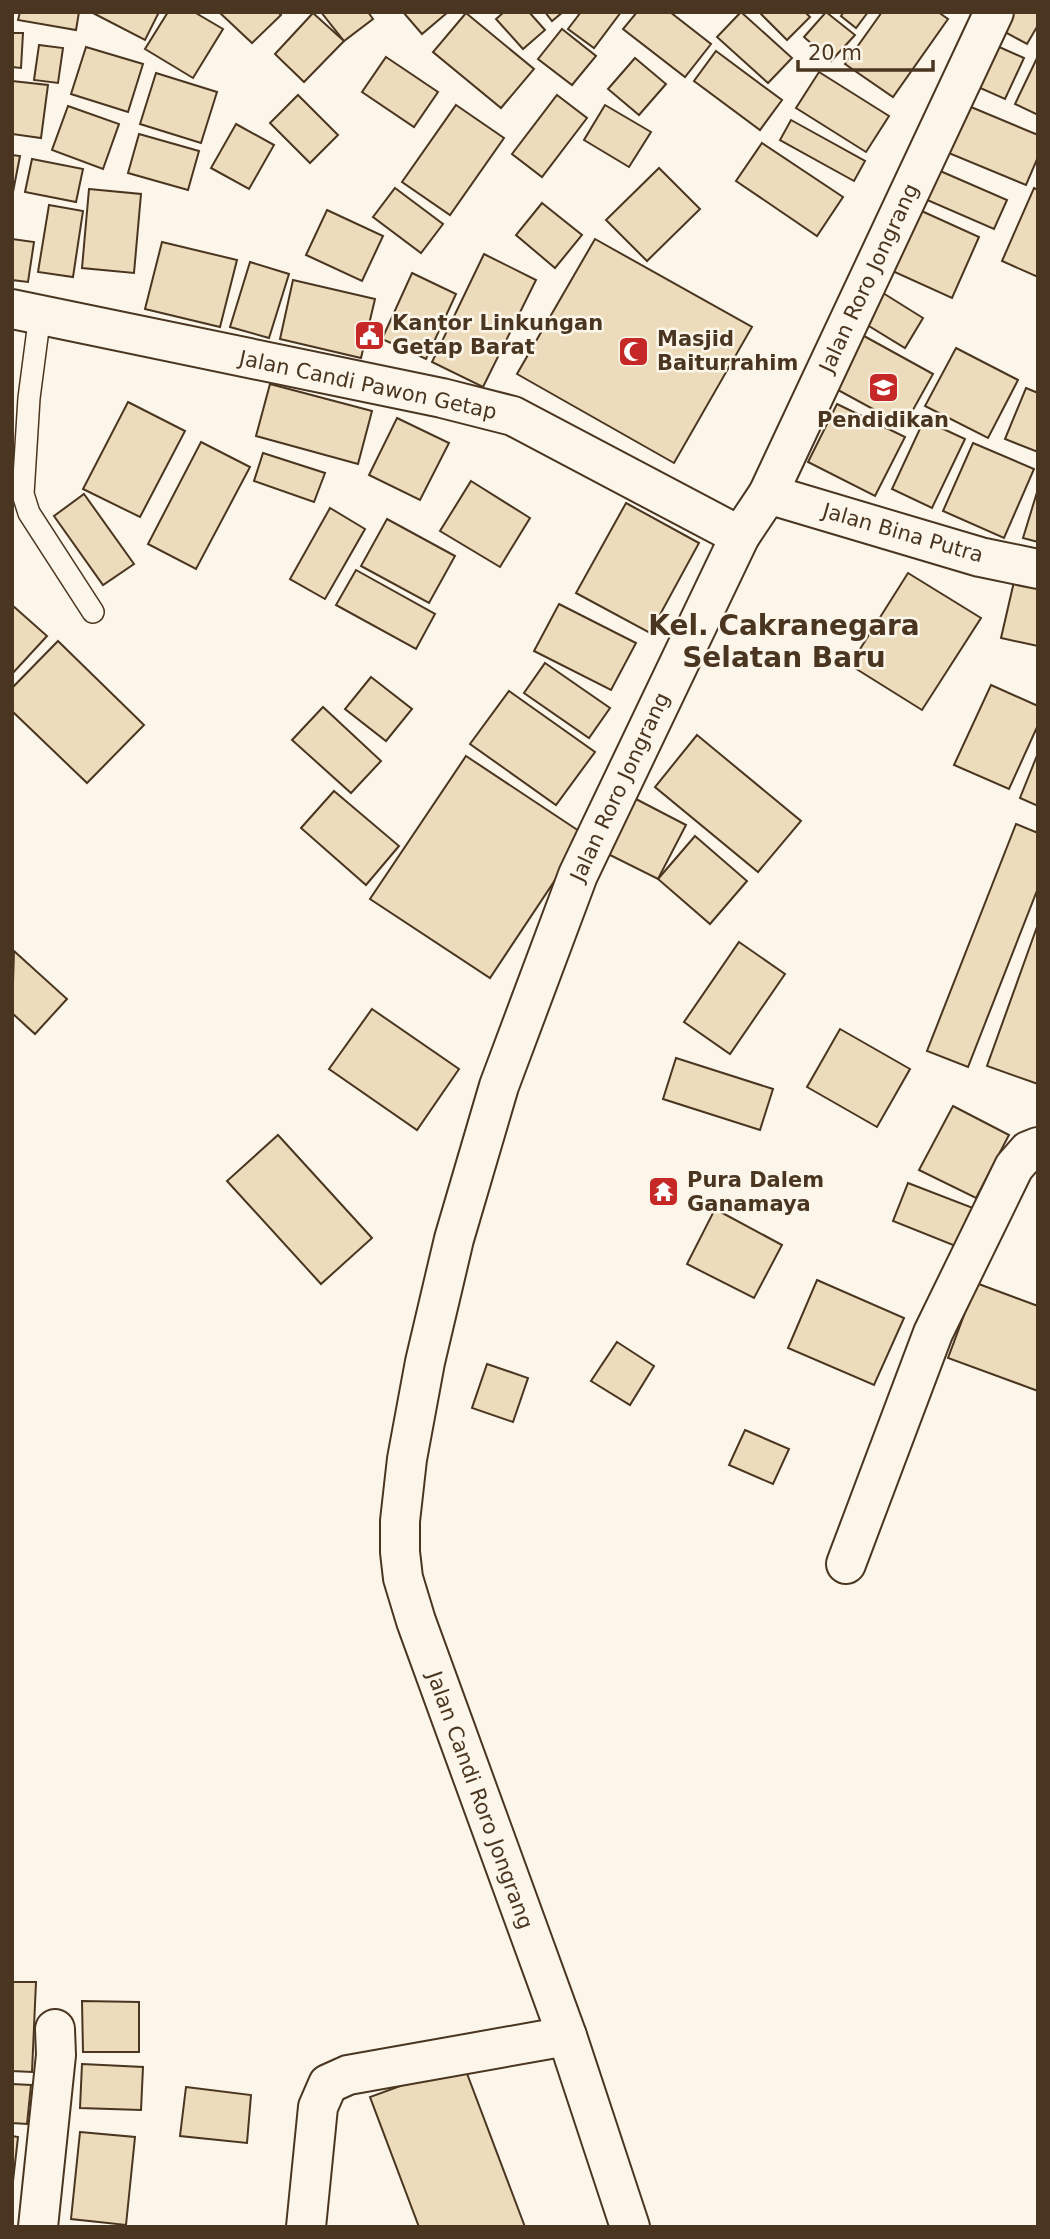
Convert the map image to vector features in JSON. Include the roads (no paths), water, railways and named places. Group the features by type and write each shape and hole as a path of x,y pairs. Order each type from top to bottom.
{"street":[{"name":"Jalan Roro Jongrang","path":"425,1362 454,1239 499,1086 559,920 621,781 740,536 768,494 994,12"},
{"name":"Jalan Candi Pawon Getap","path":"26,312 442,398 513,416 740,536"},
{"name":"Jalan Bina Putra","path":"768,494 980,557 1038,569"},
{"path":"846,1564 933,1333 1014,1167 1028,1151 1038,1147"},
{"name":"Jalan Candi Roro Jongrang","path":"425,1362 404,1484 400,1552 403,1578 426,1650 566,2036 630,2227"},
{"path":"38,2227 56,2055 55,2029"},
{"path":"306,2227 318,2107 328,2084 348,2075 566,2036"}],"lane":[{"path":"26,312 29,398 23,494 29,513 93,612"}],"place":[{"name":"Kantor Linkungan Getap Barat","path":"369,335"},
{"name":"Masjid Baiturrahim","path":"634,351"},
{"name":"Pendidikan","path":"883,388"},
{"name":"Pura Dalem Ganamaya","path":"664,1192"}],"district":[{"name":"Kel. Cakranegara Selatan Baru","path":"784,641"}]}
